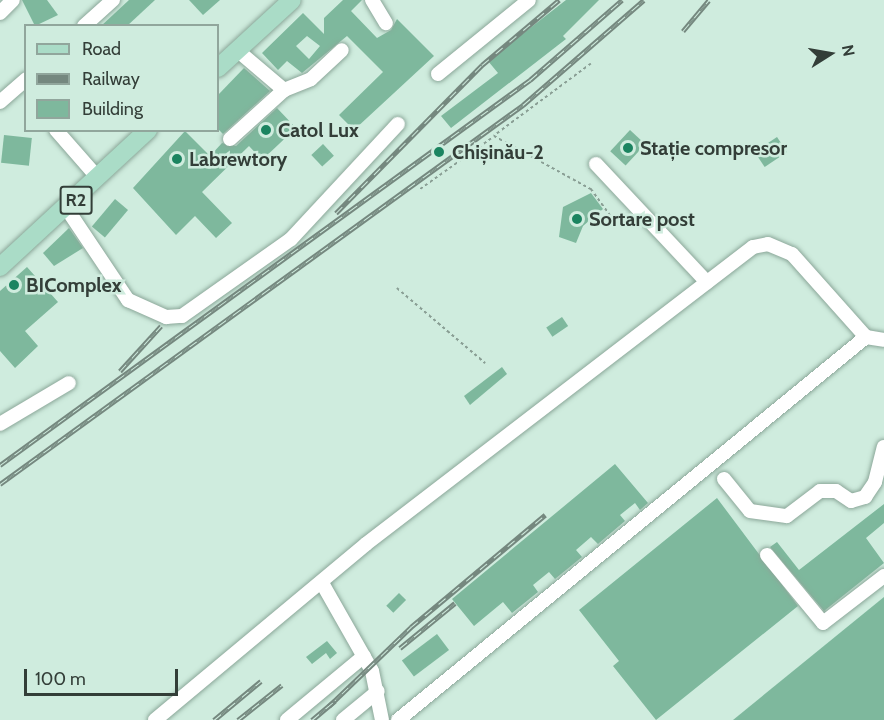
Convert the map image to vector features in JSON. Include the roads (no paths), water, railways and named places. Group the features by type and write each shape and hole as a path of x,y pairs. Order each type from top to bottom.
{"main road":[{"path":"219,67 292,0"},
{"name":"R2","path":"0,267 67,208 146,132"}],"street":[{"path":"0,13 13,0"},
{"path":"86,24 113,0"},
{"path":"372,0 387,23"},
{"path":"438,74 529,0"},
{"path":"237,50 284,90"},
{"path":"230,139 284,90 311,79 342,50"},
{"path":"0,102 23,87"},
{"path":"67,208 128,300 166,317 182,316 291,239 398,124"},
{"path":"58,132 98,178"},
{"path":"596,164 707,282"},
{"path":"155,720 322,583 753,247 781,247 866,337 884,340"},
{"path":"398,720 866,337"},
{"path":"0,424 69,383"},
{"path":"724,479 750,511 787,516 820,491 836,491 851,501 865,497 875,482 884,447"},
{"path":"767,555 823,624 884,576"},
{"path":"322,583 364,656 378,691 382,720"},
{"path":"287,720 364,656"},
{"path":"342,720 378,691"}],"railway":[{"path":"336,213 482,65 559,0"},
{"path":"0,465 530,80 622,0"},
{"path":"0,484 523,105 644,0"},
{"path":"683,31 709,0"},
{"path":"120,371 161,326"},
{"path":"329,706 411,627 545,515"},
{"path":"400,648 455,603"},
{"path":"214,720 261,681"},
{"path":"238,720 282,685"},
{"path":"312,720 335,701"}],"place":[{"name":"Catol Lux","path":"266,130"},
{"name":"Stație compresor","path":"628,148"},
{"name":"Chișinău-2","path":"439,152"},
{"name":"Labrewtory","path":"177,159"},
{"name":"Sortare post","path":"577,219"},
{"name":"BIComplex","path":"14,285"}]}
